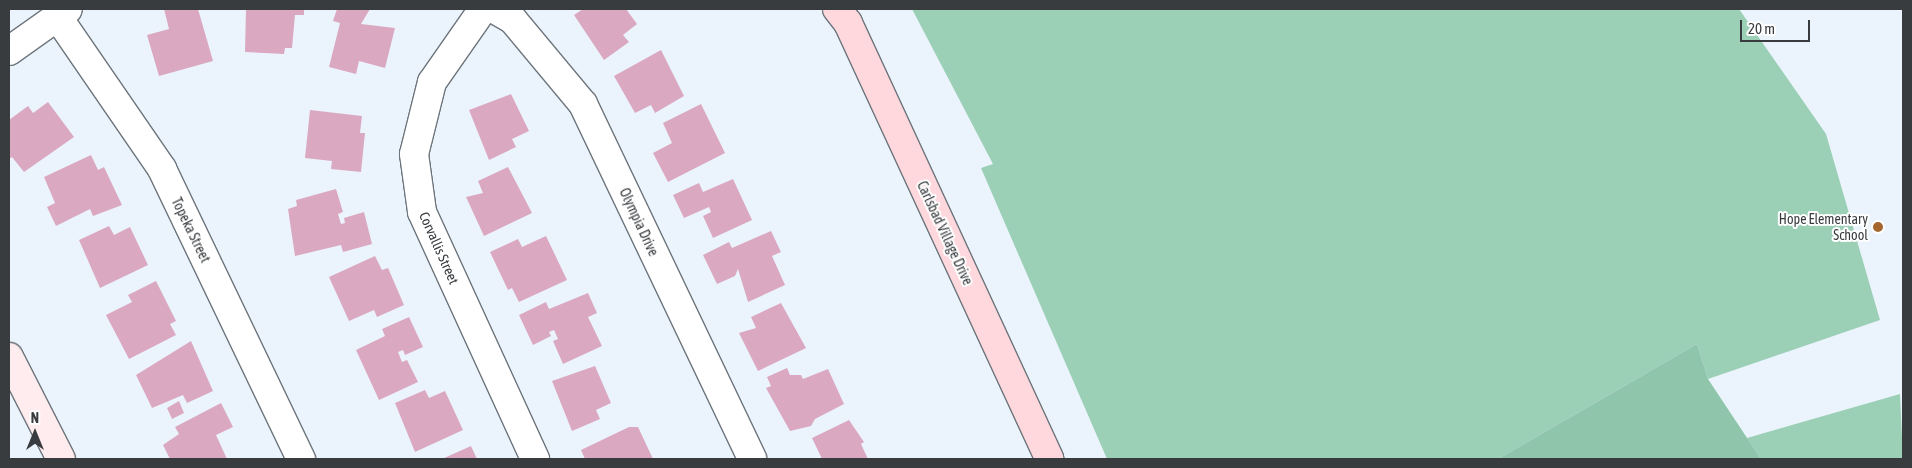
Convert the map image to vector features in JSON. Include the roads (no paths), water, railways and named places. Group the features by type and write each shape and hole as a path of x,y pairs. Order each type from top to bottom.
{"main road":[{"name":"Carlsbad Village Drive","path":"837,9 848,23 1049,459"},
{"path":"9,357 60,459"}],"street":[{"name":"Corvallis Street","path":"483,9 432,82 414,154 422,212 536,459"},
{"name":"Olympia Drive","path":"494,9 513,20 583,104 752,459"},
{"path":"9,50 62,12"},
{"name":"Topeka Street","path":"62,12 162,169 301,459"}],"place":[{"name":"Hope Elementary School","path":"1878,227"}]}
